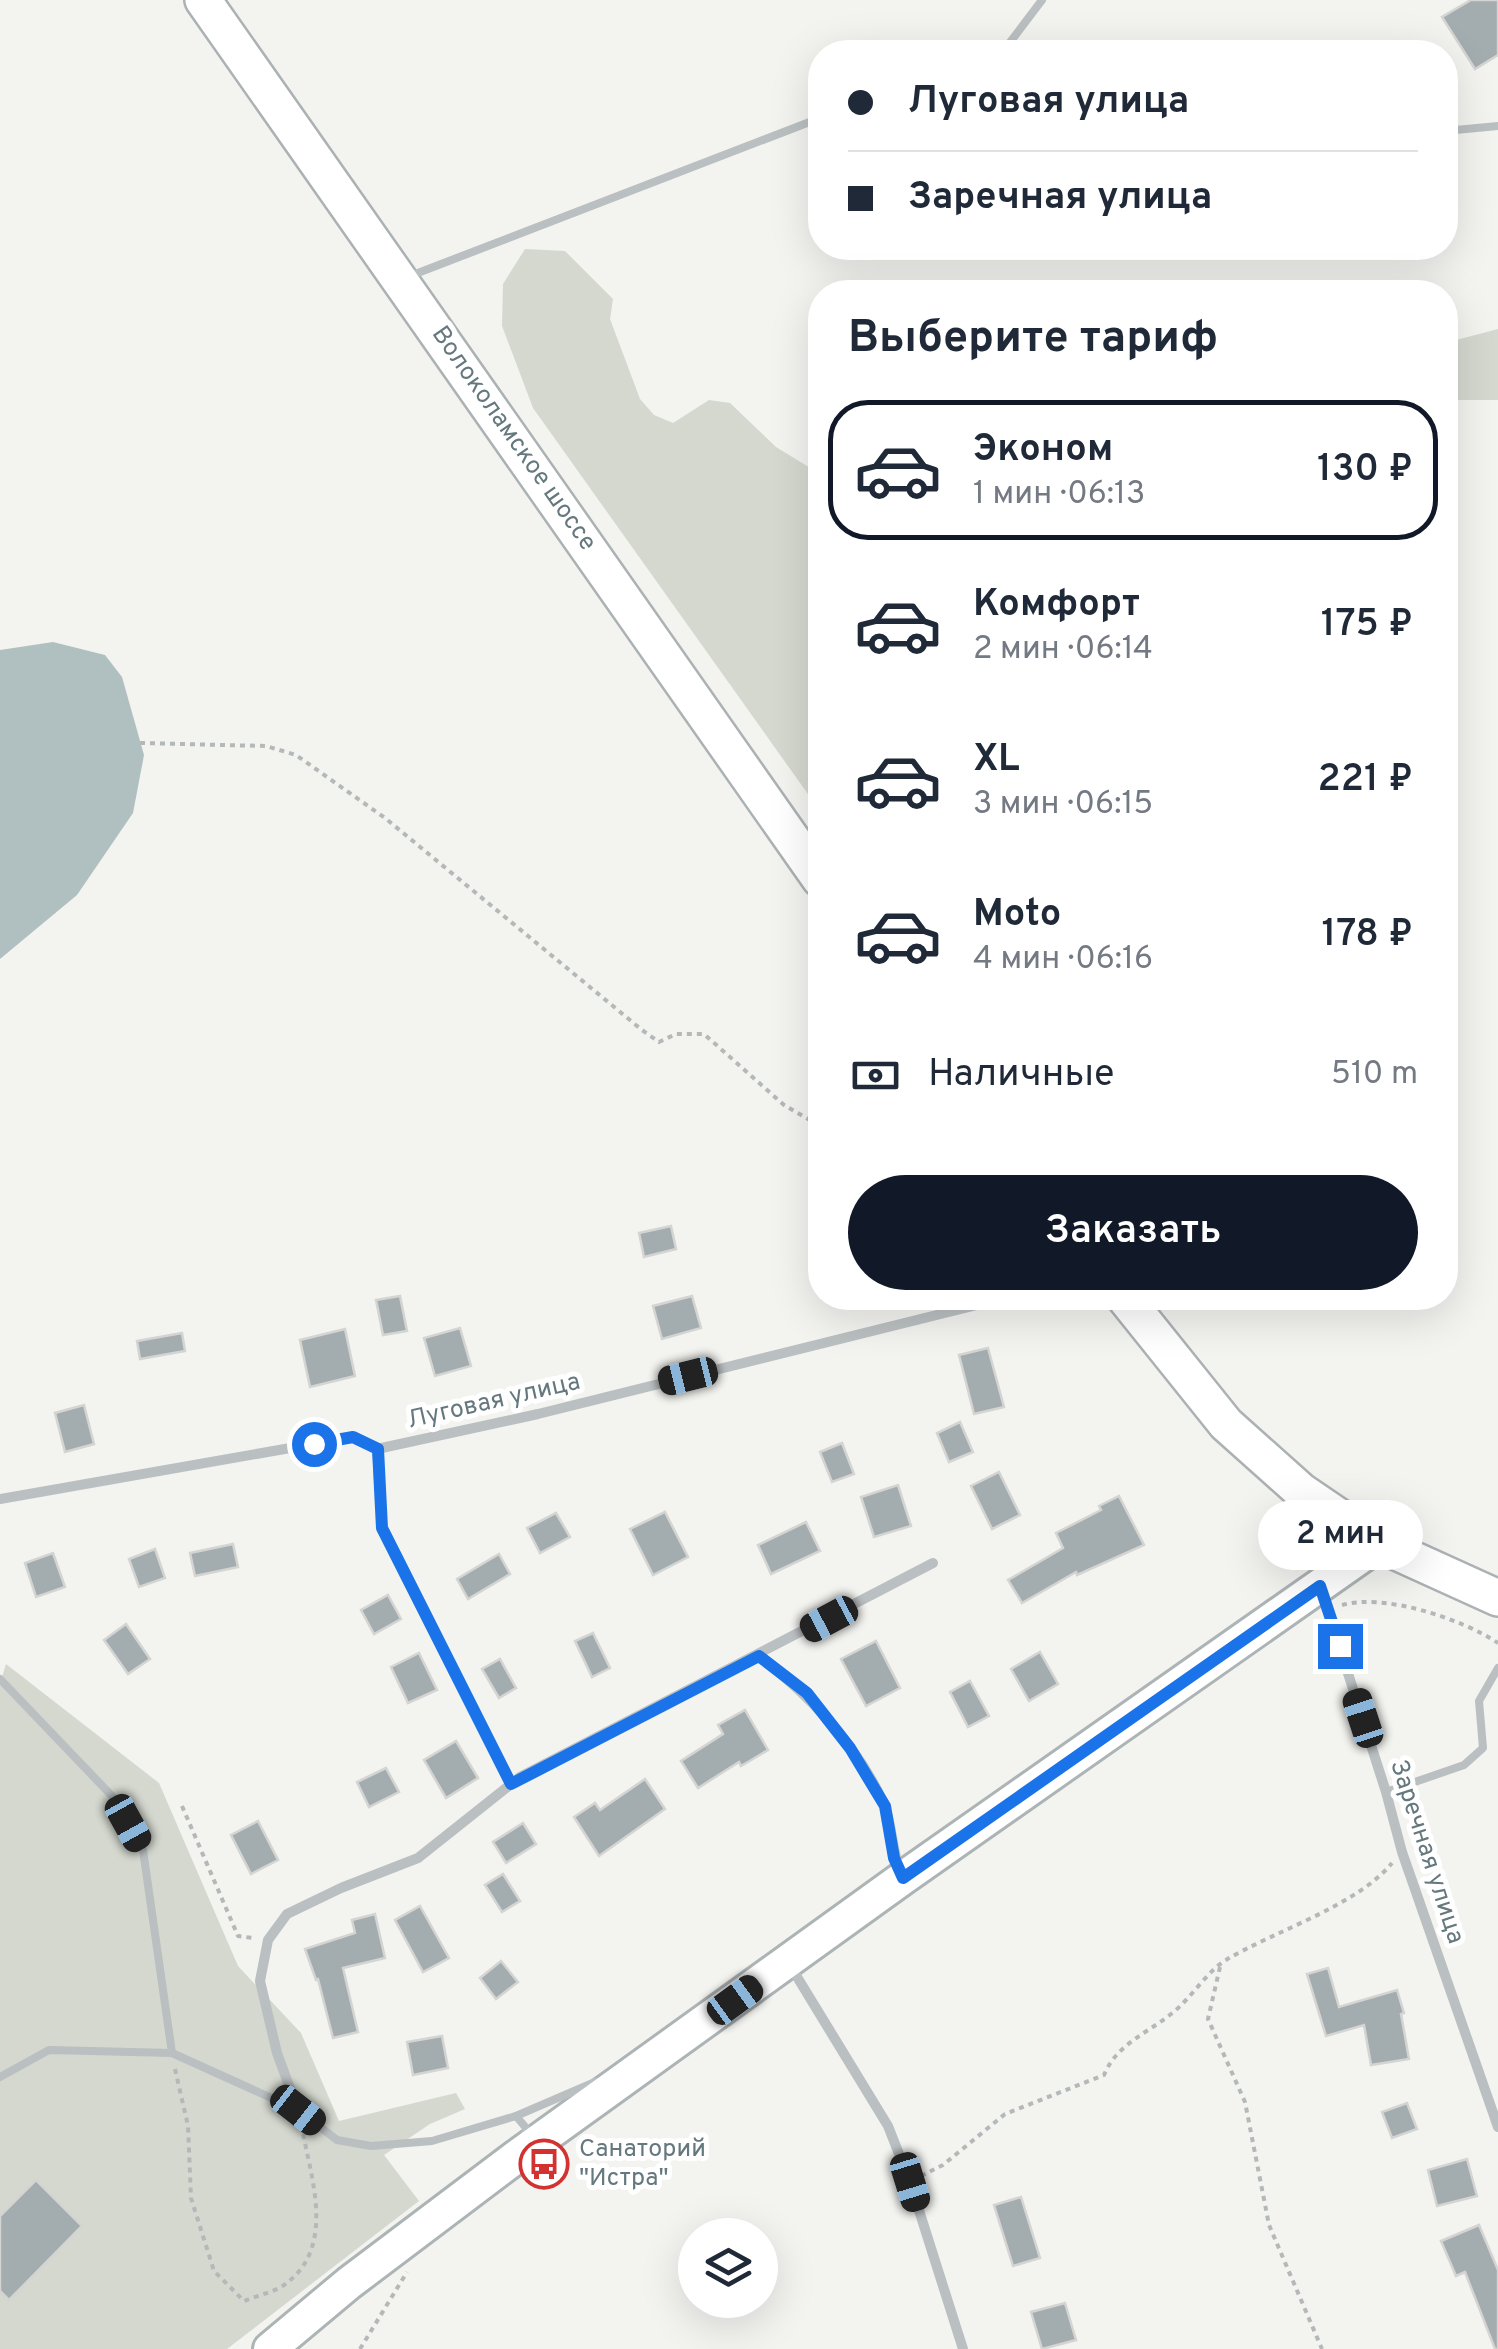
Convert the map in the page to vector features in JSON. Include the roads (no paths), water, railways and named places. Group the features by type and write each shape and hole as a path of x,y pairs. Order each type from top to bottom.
{"main road":[{"name":"Волоколамское шоссе","path":"204,0 808,861"},
{"path":"1135,1310 1226,1424 1301,1491 1378,1544 1498,1598"},
{"path":"270,2349 349,2283 516,2157 903,1878 1324,1598 1378,1544"}],"street":[{"name":"Луговая улица","path":"0,1499 353,1437 378,1449 956,1310"},
{"path":"378,1449 382,1528 511,1784"},
{"path":"298,2110 277,2053 260,1981 268,1940 287,1914 418,1858 511,1784 933,1563"},
{"name":"Заречная улица","path":"1324,1598 1402,1852 1498,2128"},
{"path":"759,1656 807,1693 850,1748 885,1806 894,1858 903,1878"},
{"path":"788,1962 888,2126 910,2182 963,2349"}],"lane":[{"path":"1012,40 1042,0"},
{"path":"402,280 808,123"},
{"path":"1458,130 1498,126"},
{"path":"1386,1792 1464,1764 1482,1748 1479,1701 1498,1668"},
{"path":"0,1679 112,1796 143,1850 172,2053"},
{"path":"0,2078 49,2050 172,2053 298,2110 337,2140 371,2146 432,2140 516,2116 655,2056"},
{"path":"516,2116 527,2129 516,2157"}],"place":[{"name":"Санаторий \"Истра\"","path":"544,2164"}]}
